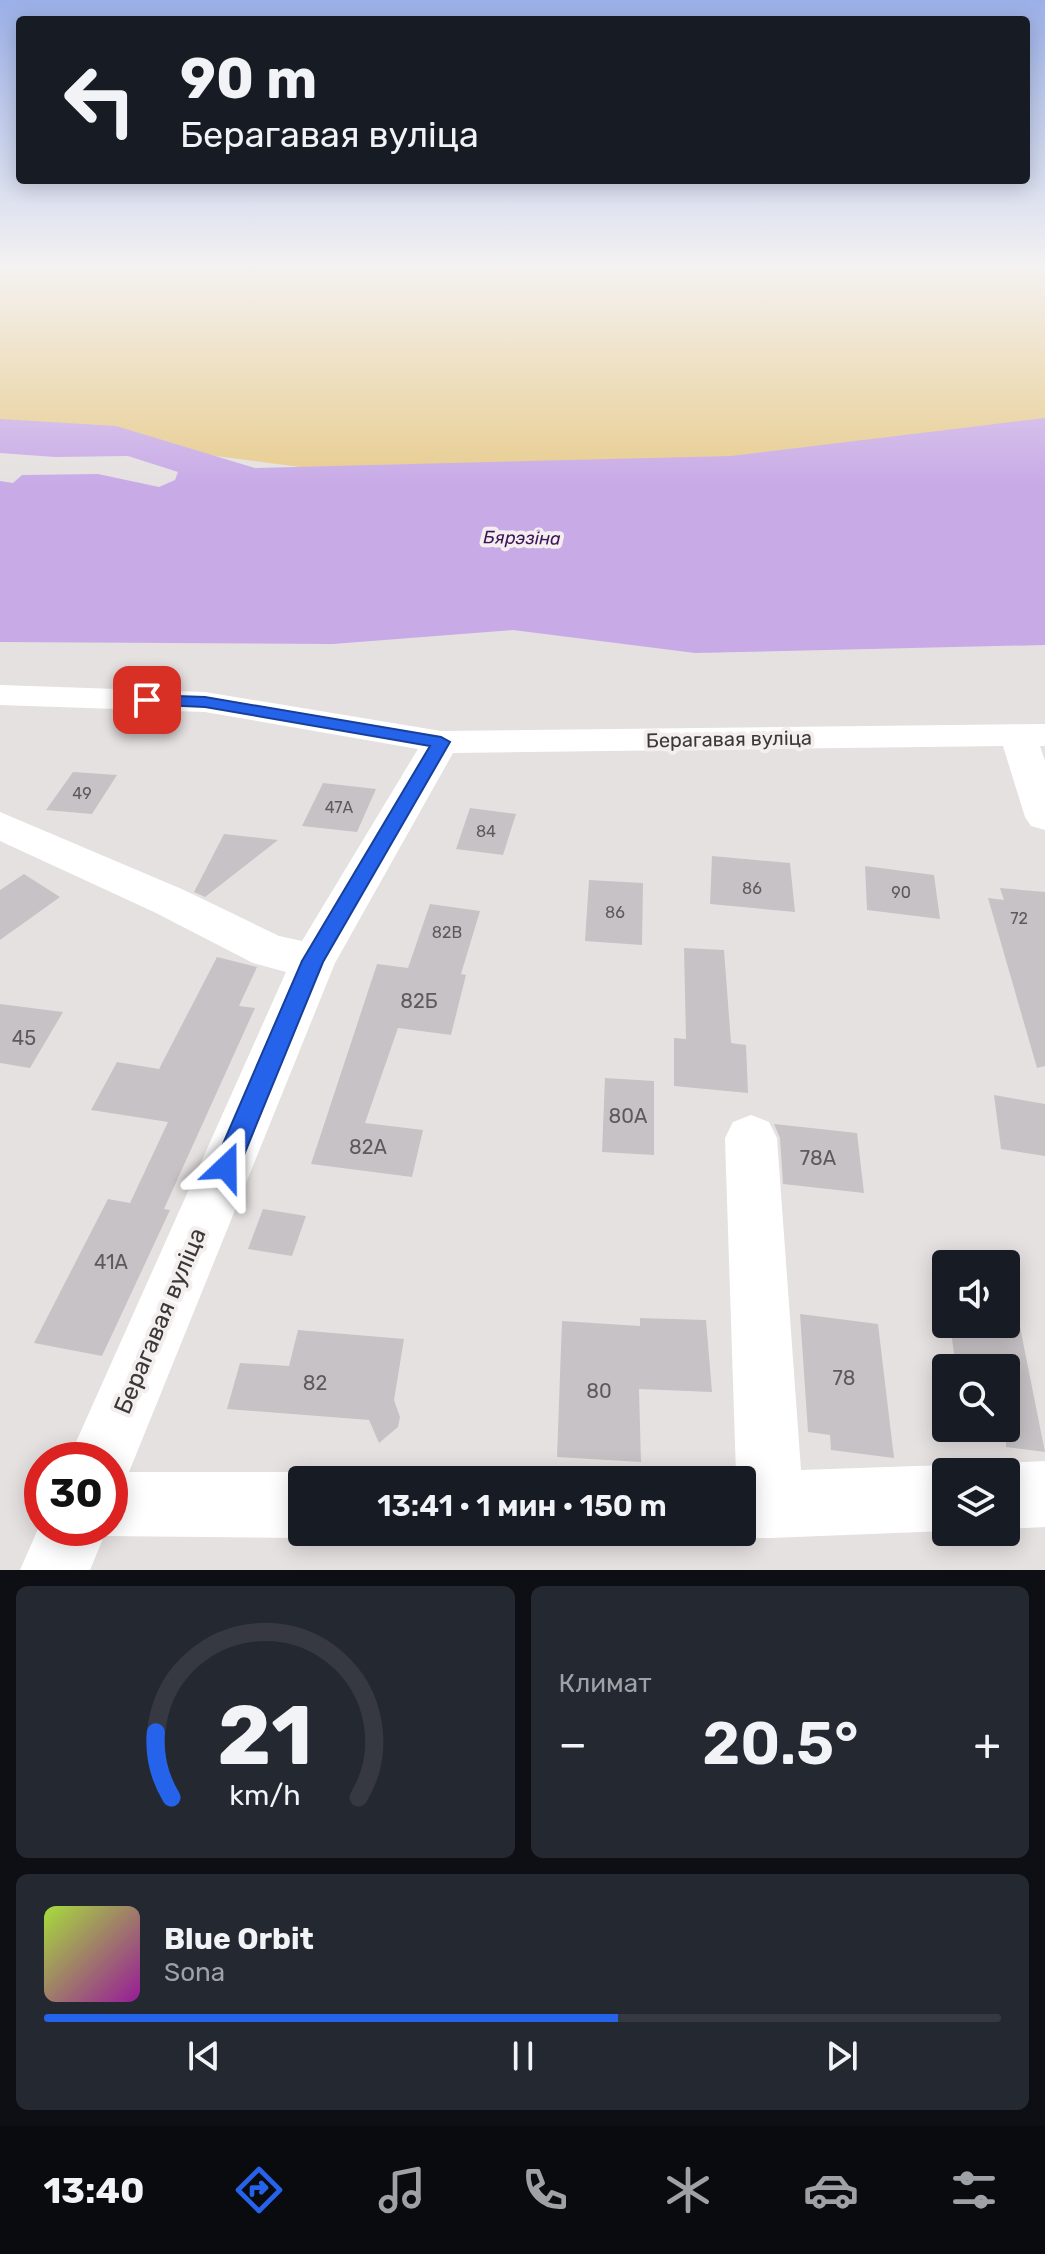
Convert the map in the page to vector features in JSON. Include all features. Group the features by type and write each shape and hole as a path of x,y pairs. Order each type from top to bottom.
{"street":[{"name":"Берагавая вуліца","path":"0,695 205,702 441,742 1032,736 1045,817"},
{"name":"Берагавая вуліца","path":"109,1442 313,961 441,742"},
{"path":"0,825 169,901 269,951 313,961"},
{"path":"751,1138 755,1466"},
{"path":"1020,1495 1045,1494"},
{"path":"756,1505 932,1499"},
{"path":"128,1505 288,1505"},
{"path":"55,1570 65,1546"}],"shaded area":[{"path":"0,338 1045,338 1045,426 726,464 300,467 0,428"}],"water":[{"name":"Бярэзіна","path":"1045,418 1045,645 695,653 513,630 333,644 0,642 0,481 13,483 22,475 98,474 159,487 175,480 178,472 128,456 55,457 0,453 0,419 116,426 255,468 731,456"}],"building":[{"path":"73,772 117,775 92,814 46,810"},
{"path":"323,783 376,789 357,832 302,826"},
{"path":"470,808 516,814 503,855 456,849"},
{"path":"224,834 278,840 205,897 194,892"},
{"path":"712,856 790,863 795,912 710,904"},
{"path":"865,866 934,875 940,919 867,910"},
{"path":"24,874 60,897 0,940 0,890"},
{"path":"589,880 643,883 642,945 585,941"},
{"path":"1000,888 1045,892 1045,1066 1037,1068 988,898 1004,900"},
{"path":"430,904 480,911 461,974 466,975 451,1035 398,1028 365,1123 423,1130 412,1177 311,1164 377,964 408,968"},
{"path":"684,948 724,950 731,1043 746,1045 748,1093 674,1086 674,1038 686,1039"},
{"path":"217,957 257,967 239,1006 255,1008 164,1209 170,1210 102,1356 34,1343 108,1199 130,1203 168,1122 91,1110 117,1062 159,1069"},
{"path":"0,1004 63,1012 30,1068 0,1063"},
{"path":"605,1078 654,1081 654,1155 602,1152"},
{"path":"994,1095 1045,1104 1045,1156 1001,1149"},
{"path":"774,1124 857,1133 864,1193 783,1184 780,1138"},
{"path":"263,1209 306,1216 292,1256 248,1249"},
{"path":"800,1314 878,1324 894,1458 831,1450 830,1435 808,1432"},
{"path":"640,1318 706,1320 712,1392 639,1389 641,1462 557,1457 562,1321 640,1326"},
{"path":"1020,1327 1045,1452 1006,1447 1006,1442 1020,1442 1020,1354 954,1354 952,1338 1020,1338"},
{"path":"298,1330 404,1339 394,1400 400,1417 398,1427 379,1443 369,1420 227,1409 240,1363 289,1366"}],"route":[{"path":"147,700 205,702 441,742 313,961 226,1167"}]}
